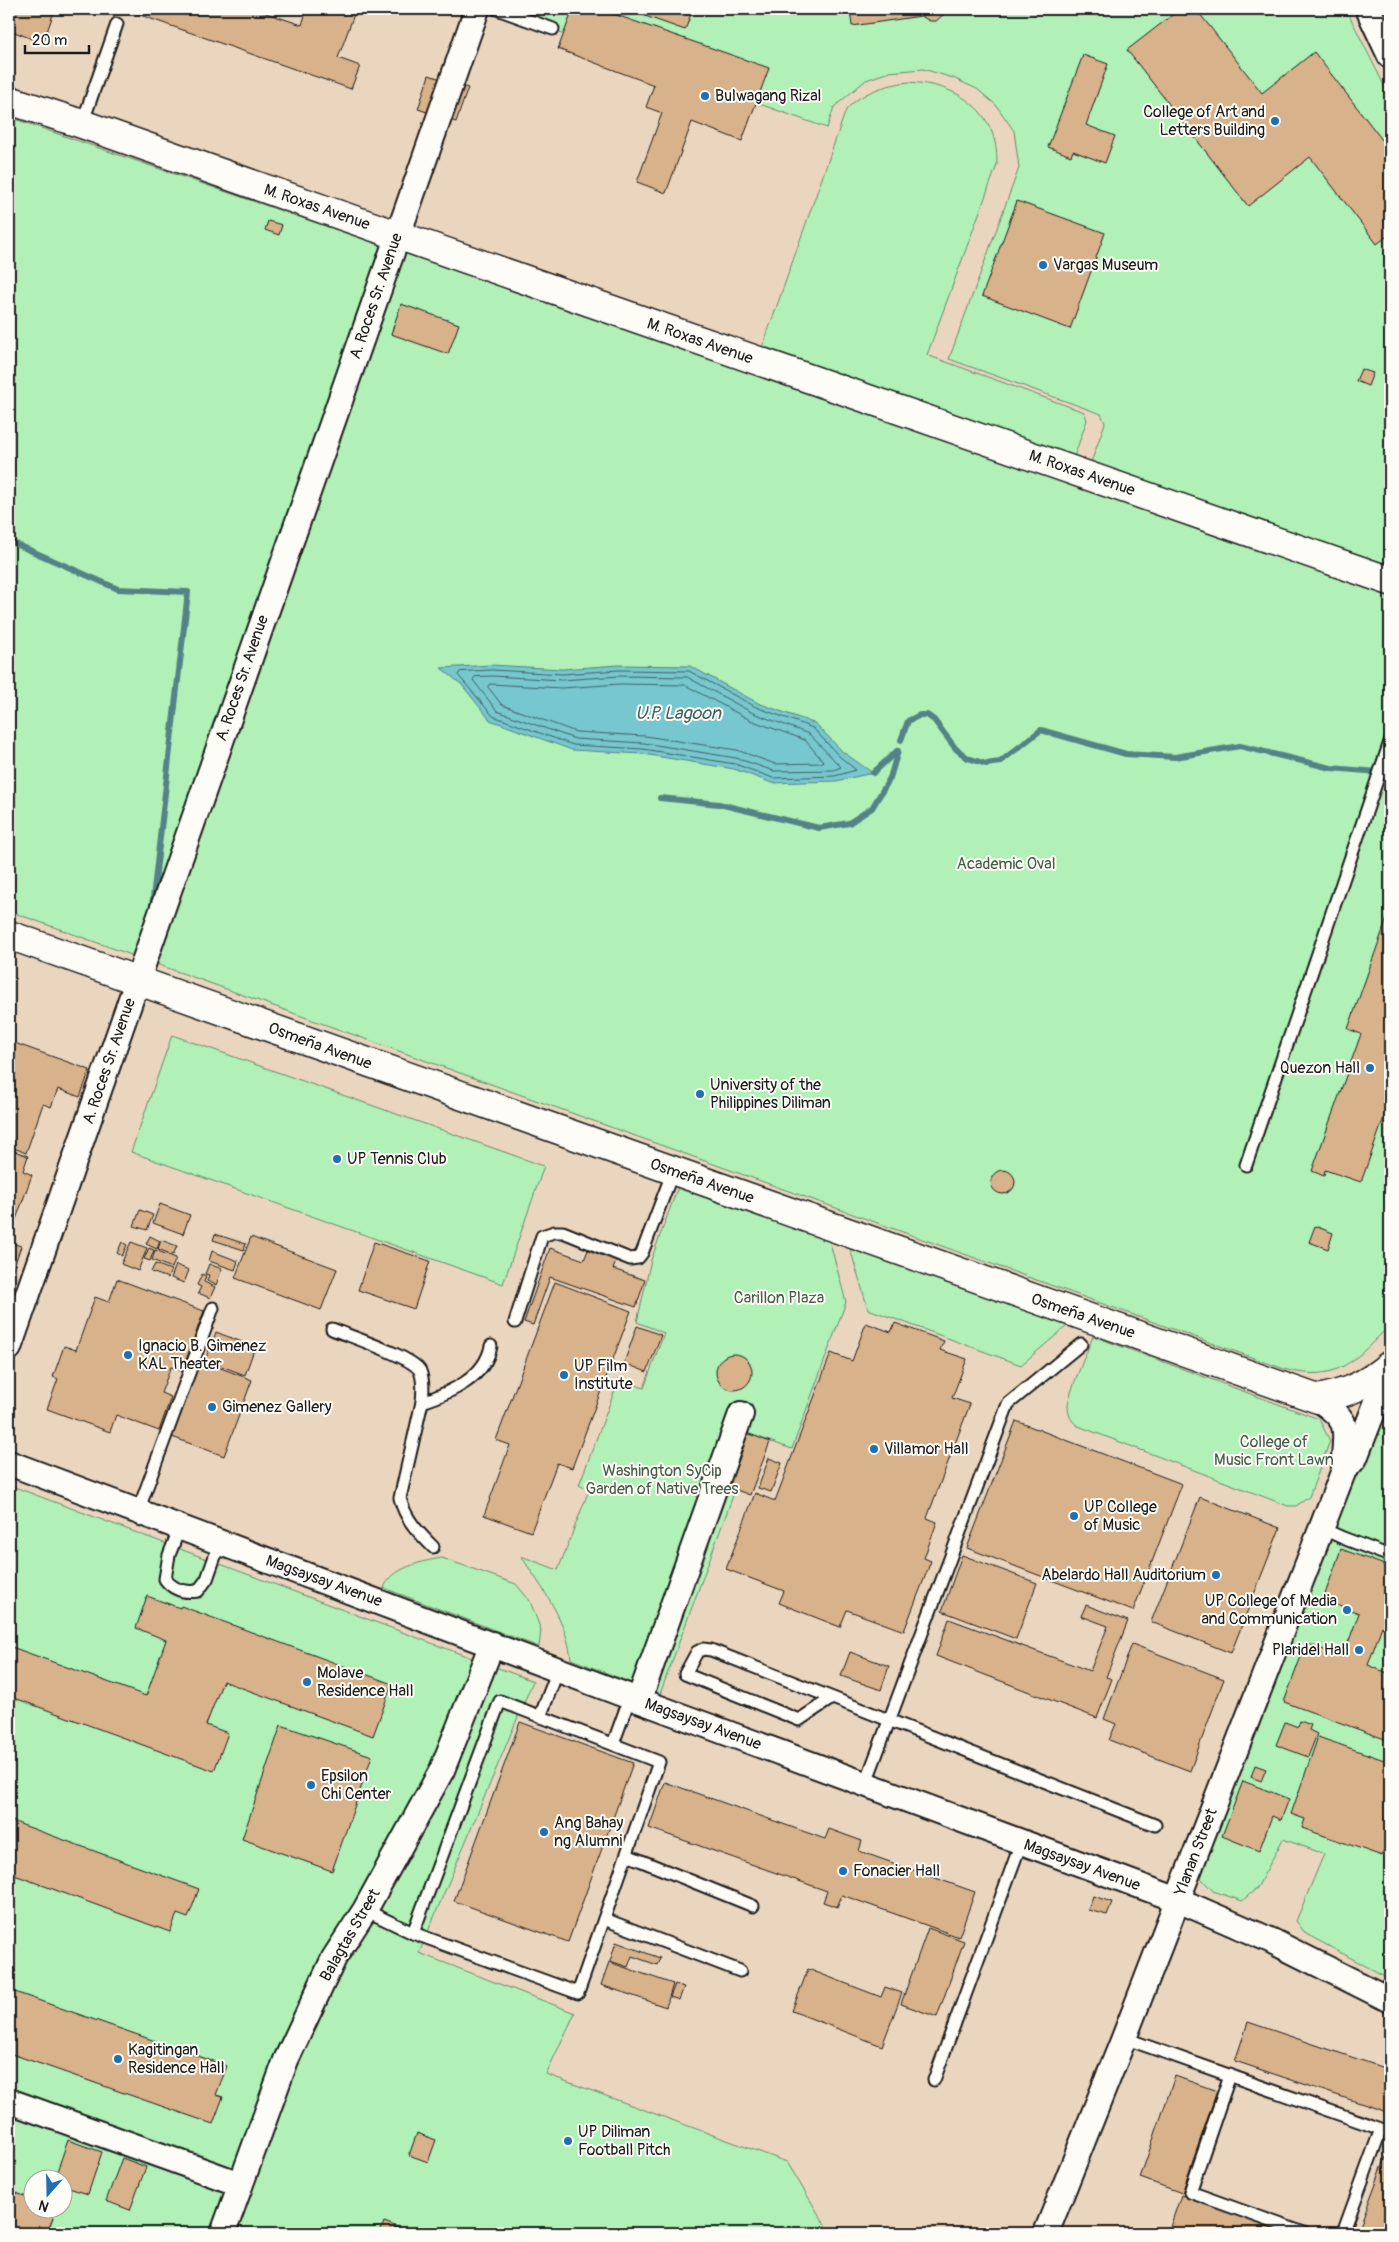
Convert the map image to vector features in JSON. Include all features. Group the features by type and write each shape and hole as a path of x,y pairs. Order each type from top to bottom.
{"street":[{"name":"A. Roces Sr. Avenue","path":"9,1348 477,9"},
{"path":"1368,9 1390,56"},
{"name":"M. Roxas Avenue","path":"9,100 1390,581"},
{"name":"Osmeña Avenue","path":"9,935 1318,1399"},
{"path":"1318,1399 1342,1394 1372,1380 1390,1366"},
{"name":"Ylanan Street","path":"1046,2233 1178,1900 1344,1470 1355,1458 1390,1366"},
{"name":"Ylanan Street","path":"1318,1399 1333,1409 1345,1425 1347,1440 1344,1454 1344,1470"},
{"path":"634,1699 741,1414"},
{"name":"Magsaysay Avenue","path":"9,1463 634,1699 1178,1900 1270,1940 1390,2000"},
{"name":"Balagtas Street","path":"223,2233 286,2060 334,1958 365,1910 442,1770 492,1644"},
{"path":"9,2101 240,2184"}],"lane":[{"path":"497,9 553,28"},
{"path":"82,124 117,24"},
{"path":"1246,1165 1390,742"},
{"path":"515,1322 542,1236 554,1232 563,1232 630,1259 638,1258 642,1253 673,1171"},
{"path":"138,1511 213,1308"},
{"path":"332,1329 406,1359 420,1370 423,1386 422,1402 400,1498 404,1511 414,1526 434,1547"},
{"path":"865,1785 1008,1404 1081,1344"},
{"path":"422,1402 444,1395 468,1380 486,1361 491,1346"},
{"path":"180,1527 169,1555 165,1579 170,1586 186,1593 198,1591 207,1579 220,1542"},
{"path":"1321,1528 1390,1556"},
{"path":"832,1698 799,1720 685,1674 697,1652 703,1649 711,1650 1155,1825"},
{"path":"540,1717 558,1670"},
{"path":"613,1744 634,1699"},
{"path":"365,1910 413,1933 578,1993 659,1762 500,1702 413,1933"},
{"path":"934,2080 1021,1842"},
{"path":"627,1855 753,1906"},
{"path":"604,1919 740,1971"},
{"path":"1124,2038 1381,2130 1343,2233"},
{"path":"1230,2075 1190,2192 1304,2233"}],"shaded area":[{"name":"University of the Philippines Diliman","path":"9,9 1390,9 1390,2233 9,2233"}],"green space":[{"path":"492,9 1346,9 1390,97 1390,577 1088,471 1105,423 1101,414 949,359 1019,168 1014,131 996,105 977,89 953,78 923,69 889,72 866,80 834,107 827,128"},
{"path":"908,82 943,88 959,95 972,104 983,116 991,130 996,146 997,165 927,355 1084,412 1087,420 1074,457 762,348 846,110 859,98 874,90"},
{"name":"Academic Oval","path":"9,117 1390,593 1390,1325 1355,1358 1344,1366 1332,1371 1303,1373 1284,1369 9,911"},
{"name":"UP Tennis Club","path":"172,1035 544,1166 503,1284 131,1152"},
{"path":"679,1184 829,1239 846,1302 792,1449 755,1436 660,1694 571,1659 569,1645 559,1618 545,1592 521,1556 558,1570 589,1490 579,1485 619,1379 644,1388 664,1333 637,1322 651,1260"},
{"path":"849,1245 1067,1326 1021,1365 868,1309"},
{"name":"College of Music Front Lawn","path":"1093,1336 1319,1419 1330,1441 1309,1497 1296,1506 1288,1506 1078,1426 1069,1415 1069,1400"},
{"path":"1390,1388 1390,1979 1306,1934 1296,1921 1324,1854 1283,1839 1257,1888 1242,1901 1213,1891 1201,1878 1230,1794"},
{"path":"9,1485 533,1681 419,1953 575,2013 546,2074 787,2162 830,2233 9,2233"},
{"path":"442,1558 516,1584 530,1601 541,1630 539,1647 384,1588 393,1575 400,1571 425,1561"}],"water":[{"name":"U.P. Lagoon","path":"491,665 562,669 619,665 690,666 758,703 816,724 843,752 873,773 836,781 772,783 734,769 643,754 572,750 490,720 462,685 441,668"}],"building":[{"path":"9,9 55,9 43,43 9,30"},
{"path":"123,9 254,9 302,25 307,9 356,9 338,58 360,66 351,89"},
{"name":"Bulwagang Rizal","path":"573,9 599,9 769,68 742,141 692,122 666,193 637,182 662,113 646,107 654,85 558,49"},
{"path":"625,9 693,9 685,30"},
{"path":"850,9 972,9 945,13 936,21 930,21 921,16 852,26"},
{"name":"College of Art and Letters Building","path":"1180,9 1196,9 1262,93 1314,52 1390,150 1390,234 1377,244 1310,157 1248,206 1127,50"},
{"path":"1083,55 1108,64 1086,125 1115,136 1105,163 1073,151 1071,156 1048,147"},
{"path":"429,75 468,88 456,122 418,109"},
{"name":"Vargas Museum","path":"1017,201 1105,233 1070,329 982,296"},
{"path":"268,221 282,225 279,235 265,230"},
{"path":"401,304 459,324 448,354 391,334"},
{"path":"1361,369 1373,373 1368,386 1356,381"},
{"name":"Quezon Hall","path":"1390,910 1390,1101 1361,1182 1325,1170 1324,1176 1312,1171 1361,1034 1348,1029"},
{"path":"9,1041 90,1070 80,1097 58,1089 51,1107 43,1104 26,1153 9,1146"},
{"path":"9,1149 28,1156 23,1171 32,1175 9,1239"},
{"path":"1003,1170 1012,1173 1015,1182 1012,1191 1003,1194 994,1191 991,1182 994,1173"},
{"path":"160,1204 190,1215 183,1234 153,1223"},
{"path":"140,1210 153,1215 147,1230 134,1226"},
{"path":"1315,1226 1333,1233 1328,1249 1309,1242"},
{"path":"215,1234 246,1244 244,1250 213,1240"},
{"path":"150,1236 160,1241 157,1249 146,1244"},
{"path":"251,1237 337,1269 321,1310 235,1278"},
{"path":"161,1240 177,1246 173,1255 158,1249"},
{"path":"9,1242 21,1246 9,1281"},
{"path":"122,1242 127,1245 122,1256 117,1253"},
{"path":"131,1242 147,1248 138,1271 121,1264"},
{"path":"374,1242 430,1261 414,1309 358,1290"},
{"path":"149,1248 154,1250 150,1261 144,1259"},
{"path":"550,1248 584,1260 588,1250 617,1260 613,1269 645,1280 636,1307 550,1277 533,1325 524,1322"},
{"path":"155,1250 176,1258 172,1268 152,1260"},
{"path":"212,1251 238,1261 235,1270 209,1261"},
{"path":"155,1264 171,1270 168,1278 151,1272"},
{"path":"209,1264 222,1269 216,1285 207,1281 209,1275 205,1274"},
{"path":"176,1265 189,1270 184,1283 171,1278"},
{"path":"202,1274 206,1276 204,1282 215,1287 210,1298 198,1293 201,1287 197,1285"},
{"path":"117,1279 204,1311 182,1371 171,1367 161,1393 171,1397 159,1431 116,1415 110,1432 47,1409 58,1379 53,1377 64,1346 76,1350 95,1297 109,1302"},
{"name":"UP Film Institute","path":"555,1282 631,1311 572,1468 557,1463 531,1532 484,1515 510,1445 496,1440"},
{"name":"Villamor Hall","path":"866,1323 891,1332 895,1323 944,1341 940,1350 967,1359 952,1398 970,1404 927,1518 937,1522 924,1558 931,1561 904,1631 847,1610 840,1627 779,1603 784,1591 726,1569 755,1493 775,1501 831,1353 852,1361"},
{"path":"637,1326 661,1335 647,1372 624,1363"},
{"path":"216,1332 255,1347 245,1375 205,1360"},
{"path":"734,1354 741,1355 747,1359 751,1365 751,1379 747,1385 741,1389 734,1390 727,1389 721,1385 717,1379 716,1372 717,1365 721,1359 727,1355"},
{"path":"200,1360 252,1380 224,1456 172,1437"},
{"name":"UP College of Music","path":"1016,1421 1182,1484 1133,1611 967,1548"},
{"path":"747,1433 770,1442 750,1495 728,1487"},
{"path":"769,1458 782,1463 771,1492 758,1488"},
{"name":"UP College of Music","path":"1200,1497 1280,1528 1231,1653 1151,1622"},
{"name":"Plaridel Hall","path":"1341,1549 1390,1567 1390,1629 1382,1626 1368,1665 1390,1674 1390,1741 1284,1702 1306,1643 1343,1657 1359,1613 1323,1600"},
{"path":"962,1555 1037,1583 1016,1639 942,1611"},
{"name":"Molave Residence Hall","path":"147,1596 180,1608 181,1606 392,1684 373,1736 223,1681 206,1725 228,1733 214,1771 9,1696 9,1646 146,1696 166,1640 136,1628"},
{"path":"1086,1605 1128,1621 1106,1677 1112,1679 1097,1718 936,1656 949,1619 1090,1671 1108,1626 1081,1616"},
{"path":"1132,1644 1224,1679 1190,1771 1109,1740 1116,1724 1104,1719"},
{"path":"850,1652 889,1666 881,1690 841,1676"},
{"path":"1300,1721 1311,1725 1309,1730 1317,1734 1308,1757 1276,1745 1285,1722 1298,1727"},
{"name":"Ang Bahay ng Alumni","path":"520,1722 633,1763 568,1942 454,1901"},
{"name":"Epsilon Chi Center","path":"281,1725 372,1756 332,1871 242,1839"},
{"path":"1318,1737 1390,1762 1390,1832 1382,1856 1302,1828 1305,1819 1291,1814"},
{"path":"1255,1765 1266,1769 1261,1781 1251,1777"},
{"path":"1243,1781 1289,1799 1281,1820 1272,1816 1259,1851 1222,1836"},
{"name":"Fonacier Hall","path":"665,1782 825,1839 829,1829 862,1841 859,1851 975,1892 959,1937 842,1895 837,1907 823,1902 827,1891 649,1828"},
{"path":"9,1820 199,1889 188,1918 177,1914 170,1932 9,1873"},
{"path":"1093,1896 1112,1902 1107,1915 1088,1910"},
{"path":"928,1928 964,1941 937,2017 901,2004"},
{"path":"616,1942 660,1958 657,1965 632,1956 628,1967 610,1961"},
{"path":"609,1962 673,1984 666,2007 601,1985"},
{"path":"808,1969 881,1997 885,1987 902,1993 882,2046 792,2011"},
{"path":"675,1984 684,1987 679,2000 670,1997"},
{"name":"Kagitingan Residence Hall","path":"9,1990 227,2066 216,2095 223,2097 213,2124 9,2053"},
{"path":"1248,2022 1390,2070 1390,2113 1235,2061"},
{"path":"1175,2076 1217,2091 1182,2193 1140,2178"},
{"path":"417,2133 436,2140 428,2162 409,2155"},
{"path":"68,2140 102,2152 88,2194 72,2189 72,2170 58,2170"},
{"path":"1386,2157 1390,2158 1390,2233 1357,2233"},
{"path":"122,2158 146,2167 130,2210 106,2201"},
{"path":"9,2190 22,2195 22,2220 52,2220 47,2233 18,2233 9,2230"},
{"path":"1181,2195 1289,2233 1168,2233"},
{"path":"384,2222 403,2229 401,2233 380,2233"},
{"path":"82,2227 99,2233 79,2233"}],"waterway":[{"path":"9,541 118,589 188,592 152,907"},
{"path":"901,740 908,721 920,715 927,715 934,720 956,749 968,758 986,764 1000,762 1041,730 1126,754 1175,757 1240,746 1331,768 1390,773"},
{"path":"873,773 897,751"},
{"path":"660,798 719,804 819,828 849,823 872,808 890,778 898,751"}],"place":[{"name":"Bulwagang Rizal","path":"705,96"},
{"name":"College of Art and Letters Building","path":"1275,121"},
{"name":"Vargas Museum","path":"1043,265"},
{"name":"Quezon Hall","path":"1370,1068"},
{"name":"University of the Philippines Diliman","path":"700,1094"},
{"name":"UP Tennis Club","path":"337,1159"},
{"name":"Ignacio B. Gimenez KAL Theater","path":"128,1355"},
{"name":"UP Film Institute","path":"564,1375"},
{"name":"Gimenez Gallery","path":"212,1407"},
{"name":"Villamor Hall","path":"874,1449"},
{"name":"UP College of Music","path":"1074,1516"},
{"name":"Abelardo Hall Auditorium","path":"1216,1575"},
{"name":"UP College of Media and Communication","path":"1347,1610"},
{"name":"Plaridel Hall","path":"1359,1650"},
{"name":"Molave Residence Hall","path":"307,1682"},
{"name":"Epsilon Chi Center","path":"311,1785"},
{"name":"Ang Bahay ng Alumni","path":"544,1832"},
{"name":"Fonacier Hall","path":"843,1871"},
{"name":"Kagitingan Residence Hall","path":"118,2059"},
{"name":"UP Diliman Football Pitch","path":"568,2141"}],"park label":[{"name":"Carillon Plaza","path":"779,1298"},
{"name":"Washington SyCip Garden of Native Trees","path":"662,1480"}]}
